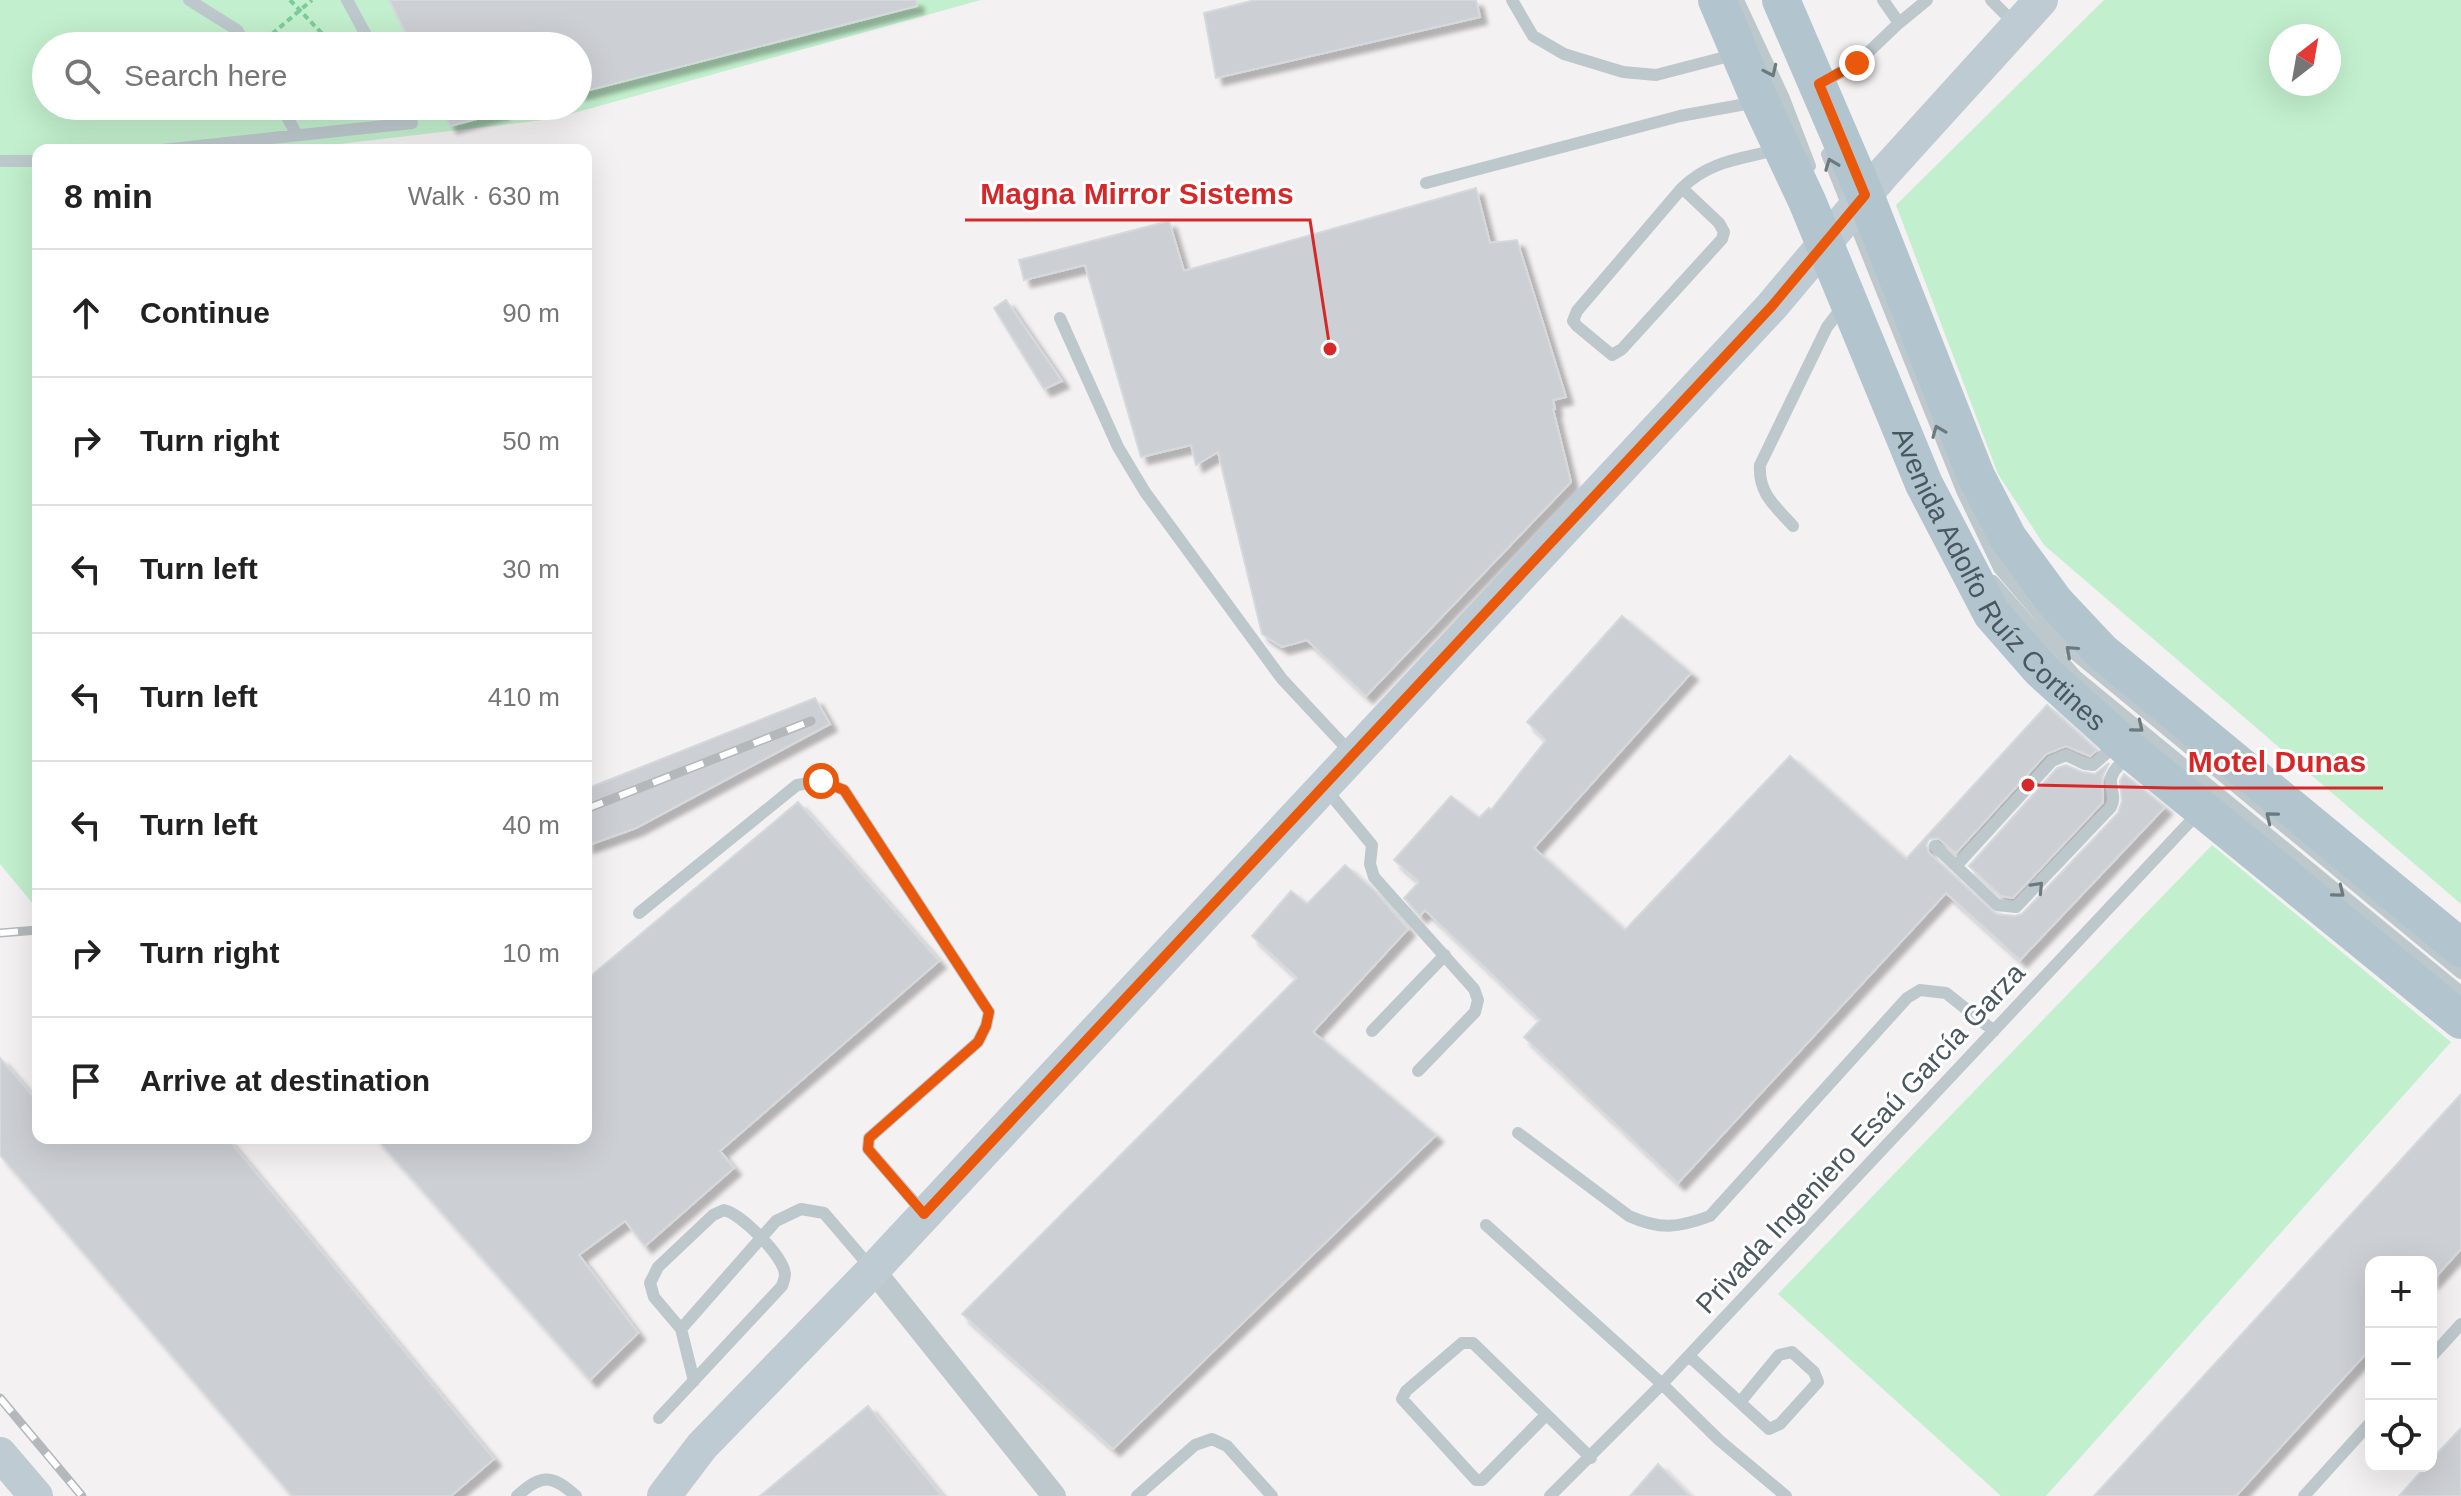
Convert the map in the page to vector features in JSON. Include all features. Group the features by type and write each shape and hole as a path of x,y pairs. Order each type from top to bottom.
{"main road":[{"name":"Avenida Adolfo Ruíz Cortines","path":"1717,0 1783,148 1842,224 2008,538 2055,602 2102,652 2461,948"},
{"name":"Avenida Adolfo Ruíz Cortines","path":"1781,0 1819,84 1842,224 1848,299 1924,484 1992,614 2041,670 2126,746 2461,1020"}],"street":[{"path":"664,1496 702,1446 873,1270 1772,306 2041,0"},
{"path":"873,1270 1054,1496"},
{"path":"0,1454 36,1496"}],"lane":[{"path":"189,0 238,32"},
{"path":"347,0 364,32"},
{"path":"1512,0 1533,36 1564,54 1623,72 1656,75 1713,63 1741,53"},
{"path":"1738,0 1783,96 1815,177"},
{"path":"1883,0 1899,23"},
{"path":"1819,84 1857,63 1927,0"},
{"path":"1991,0 2016,25"},
{"path":"1426,183 1680,116 1760,101"},
{"path":"289,120 297,135"},
{"path":"216,144 412,123 410,120"},
{"path":"1824,145 1842,224 1999,568 2066,647 2461,973"},
{"path":"1682,188 1719,223 1724,232 1722,239 1622,349 1612,355 1577,326 1574,317 1682,188 1696,174 1717,165 1783,148"},
{"path":"0,161 32,161"},
{"path":"1793,526 1766,497 1759,481 1760,465 1827,327 1848,299"},
{"path":"1060,318 1118,447 1145,492 1282,679 1352,754"},
{"path":"1976,552 1992,580 2076,676 2461,992"},
{"path":"1957,865 2052,761 2066,755 2093,765 2126,746"},
{"path":"1935,846 1997,905 2012,908 2022,903 2111,807 2115,795 2112,775 2126,746"},
{"path":"639,913 797,785 821,781 844,790 989,1012 978,1042 869,1138 868,1149 875,1159 924,1214"},
{"path":"1323,785 1372,845 1370,864 1374,877 1474,989 1478,1000 1475,1012 1418,1071"},
{"name":"Privada Ingeniero Esaú García Garza","path":"1550,1496 1689,1356 2202,809"},
{"path":"1372,1031 1445,955"},
{"path":"1518,1133 1629,1216 1648,1224 1687,1225 1710,1216 1907,998 1920,990 1946,993 1994,1031"},
{"path":"681,1329 776,1221 801,1209 824,1213 873,1270"},
{"path":"659,1418 694,1381 782,1286 785,1276 782,1266 761,1238 734,1212 724,1210 713,1215 658,1267 650,1283 654,1297 681,1329 694,1381"},
{"path":"1486,1225 1662,1384 1719,1440 1786,1496"},
{"path":"2437,1350 2461,1324"},
{"path":"1546,1415 1482,1480 1476,1480 1402,1399 1406,1391 1462,1343 1473,1343 1591,1458"},
{"path":"1689,1356 1769,1429 1780,1424 1818,1382 1814,1372 1792,1352 1779,1355 1741,1401"},
{"path":"2304,1496 2365,1429"},
{"path":"1137,1496 1195,1445 1212,1439 1227,1446 1272,1496"},
{"path":"517,1496 531,1483 548,1479 560,1482 576,1496"}],"path":[{"path":"290,0 321,32"},
{"path":"274,32 312,0"}],"green space":[{"path":"0,0 981,0 592,108 592,32 32,32 32,120 543,120 339,144 32,144 32,903 0,864"},
{"path":"2104,0 2461,0 2461,904 2044,545 1998,474 1896,205"},
{"path":"2212,845 2451,1042 2046,1496 2001,1496 1778,1294"}],"building":[{"path":"389,0 916,0 917,6 592,89 592,32 405,32"},
{"path":"1255,0 1476,0 1480,17 1216,78 1204,13"},
{"path":"447,120 473,120 450,126"},
{"path":"1476,188 1490,243 1517,240 1566,397 1553,400 1553,409 1571,482 1366,696 1307,640 1282,647 1262,634 1218,452 1196,465 1191,445 1141,457 1085,265 1024,280 1019,260 1169,221 1184,271"},
{"path":"1006,300 1062,381 1044,389 994,308"},
{"path":"1622,616 1691,673 1534,848 1625,930 1790,756 1906,859 2047,705 2097,750 2090,756 2066,746 2046,754 1956,853 1938,838 1929,839 1926,845 1929,853 1996,914 2022,914 2118,813 2122,801 2120,781 2124,774 2165,807 2020,960 1946,893 1678,1183 1524,1037 1540,1020 1425,910 1420,916 1404,898 1419,882 1394,860 1451,796 1479,818 1489,808 1491,810 1546,740 1527,722"},
{"path":"815,698 830,724 636,828 592,844 592,787"},
{"path":"2109,763 2102,777 2103,802 2013,898 2001,896 1969,866 2057,768 2066,765 2095,774"},
{"path":"798,802 939,961 720,1151 734,1168 645,1246 625,1221 579,1255 638,1333 590,1380 381,1144 592,1144 592,975"},
{"path":"1345,865 1375,891 1408,929 1313,1032 1436,1135 1113,1449 962,1314 1297,978 1252,936 1291,891 1307,904"},
{"path":"0,1058 32,1095 32,1144 232,1144 494,1459 451,1496 292,1496 0,1155"},
{"path":"2461,1094 2461,1249 2437,1275 2437,1256 2365,1256 2365,1355 2236,1496 2094,1496"},
{"path":"868,1406 942,1496 760,1496"},
{"path":"2461,1428 2461,1496 2399,1496 2421,1472 2437,1472 2437,1454"},
{"path":"1658,1464 1690,1496 1630,1496"}],"railway":[{"path":"592,807 811,721"},
{"path":"0,933 32,930"},
{"path":"0,1398 82,1496"}],"place":[{"name":"Magna Mirror Sistems","path":"1330,349"},
{"name":"Motel Dunas","path":"2028,785"}],"route":[{"path":"821,781 844,790 989,1012 978,1042 869,1138 868,1149 875,1159 924,1214 1772,306 1865,195 1819,84 1857,63"}]}
